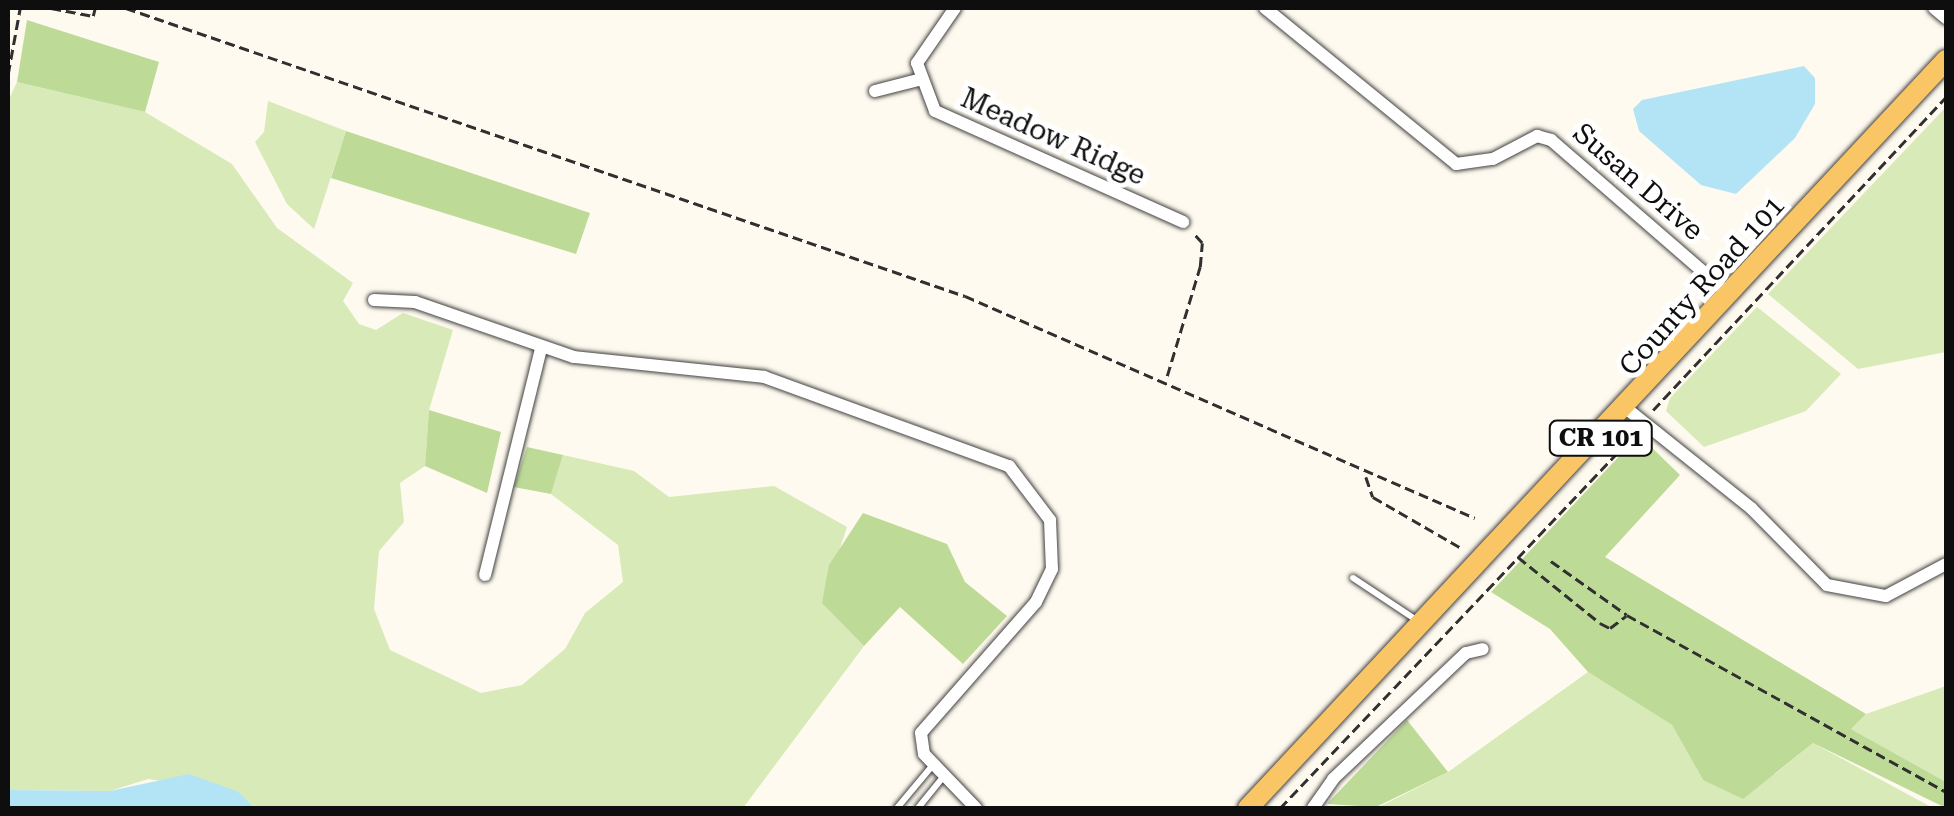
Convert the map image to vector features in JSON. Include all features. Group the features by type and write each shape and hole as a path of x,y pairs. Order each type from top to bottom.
{"main road":[{"name":"County Road 101","path":"1248,808 1422,626 1636,416 1730,295 1946,60"}],"street":[{"path":"875,91 918,80 922,46 954,8"},
{"name":"Susan Drive","path":"1265,8 1440,156 1476,165 1545,136 1730,295"},
{"path":"1934,8 1946,18"},
{"name":"Meadow Ridge","path":"918,80 949,120 1183,222"},
{"path":"374,300 415,302 541,348 617,366 764,377 989,455 1040,500 1050,520 1052,568 1036,602 926,722 920,743 944,776 976,808"},
{"path":"486,575 541,348"},
{"path":"1636,416 1750,508 1827,585 1886,596 1946,564"},
{"path":"1312,808 1333,778 1466,653 1483,649"}],"lane":[{"path":"1353,578 1422,626"},
{"path":"897,808 934,764"},
{"path":"918,808 944,776"}],"path":[{"path":"8,74 20,8"},
{"path":"51,8 93,16 95,8"},
{"path":"126,8 844,252 1167,378 1366,475 1475,518"},
{"path":"1280,808 1517,556 1636,416 1946,97"},
{"path":"1167,378 1200,268 1202,243 1183,222"},
{"path":"1366,475 1373,497 1463,548"},
{"path":"1517,556 1600,623 1610,628 1627,615"},
{"path":"1551,561 1627,615 1946,792"}],"green space":[{"path":"27,20 159,62 145,112 17,82"},
{"path":"17,82 145,112 232,164 277,228 353,283 343,301 359,324 376,330 403,313 453,330 429,410 425,466 400,483 404,522 379,551 374,609 390,650 481,693 522,685 565,649 585,613 623,582 618,545 551,494 563,455 634,471 669,497 774,486 847,527 822,602 864,646 743,808 255,808 239,792 148,779 110,791 8,790 8,101"},
{"path":"268,101 346,131 314,229 287,204 255,142 264,132"},
{"path":"1946,107 1946,352 1858,369 1768,294"},
{"path":"346,131 590,213 576,254 331,178"},
{"path":"1757,307 1841,374 1806,411 1704,447 1666,411 1670,398"},
{"path":"429,410 501,432 487,493 425,466"},
{"path":"1645,441 1680,475 1605,557 1866,714 1851,729 1946,782 1946,808 1813,743 1743,799 1703,780 1672,725 1588,672 1550,629 1491,592 1626,449"},
{"path":"527,447 563,455 551,494 514,487"},
{"path":"863,513 947,544 965,582 1007,616 963,664 900,607 864,646 822,603 829,565"},
{"path":"1588,672 1672,725 1703,780 1775,774 1813,743 1933,808 1377,808 1448,772"},
{"path":"1946,686 1946,782 1851,729 1866,714"},
{"path":"1407,720 1448,772 1376,807 1327,804"}],"water":[{"path":"1804,66 1815,78 1815,104 1795,138 1736,194 1701,185 1639,131 1633,109 1642,100"},
{"path":"189,774 239,792 255,808 8,808 8,790 110,791"}]}
